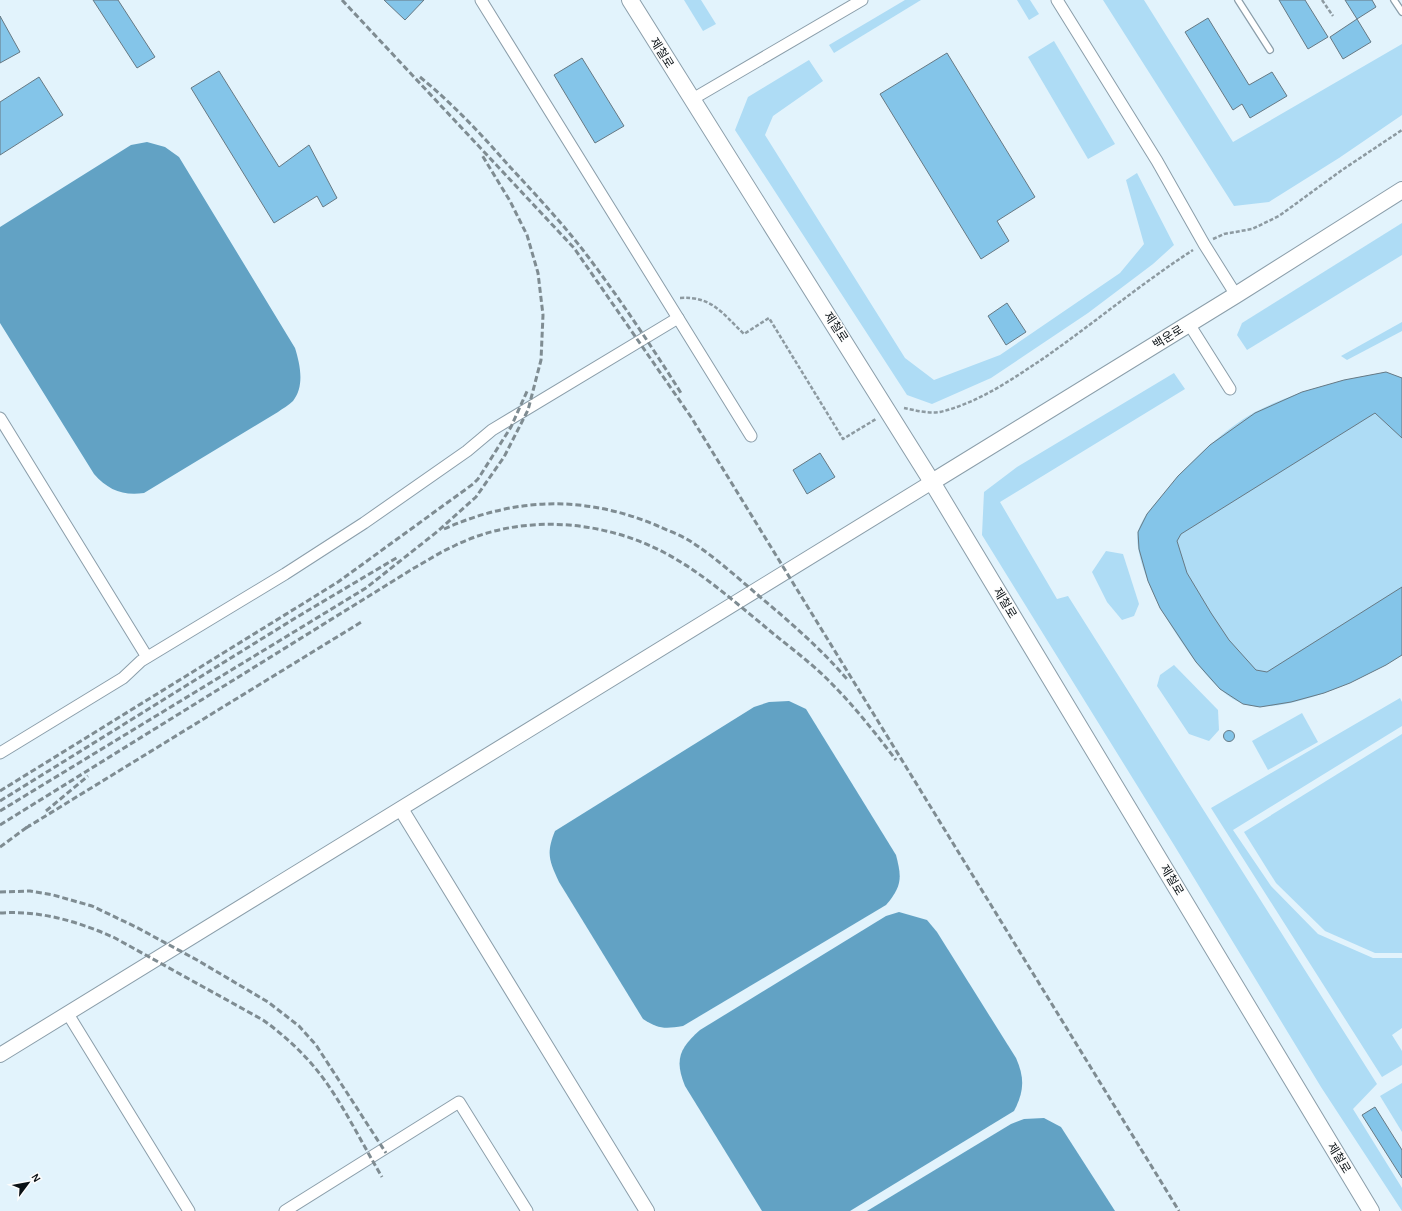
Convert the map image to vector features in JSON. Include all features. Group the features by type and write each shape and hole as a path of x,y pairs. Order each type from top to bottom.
{"main road":[{"name":"제철로","path":"630,0 691,100 932,482 1372,1211"},
{"name":"백운로","path":"932,482 1236,295 1402,190"}],"street":[{"path":"481,0 750,436"},
{"path":"691,100 862,0"},
{"path":"1057,0 1158,161 1204,244 1236,295"},
{"path":"0,753 123,678 147,657 285,574 357,527 467,451 492,430 678,318"},
{"path":"1189,324 1230,389"},
{"path":"0,418 147,657"},
{"path":"0,1056 932,482"},
{"path":"401,809 647,1211"},
{"path":"68,1014 189,1211"},
{"path":"285,1211 459,1102 527,1211"}],"lane":[{"path":"1238,0 1270,50"},
{"path":"1394,0 1402,12"}],"path":[{"path":"1322,0 1333,16"},
{"path":"678,298 693,298 710,302 744,334 769,318 843,439 894,407 938,412 976,400 1019,375 1086,329 1169,266 1204,244 1224,234 1252,229 1279,216 1342,170 1402,130"}],"shaded area":[{"path":"684,0 701,0 716,24 703,31"},
{"path":"905,0 921,0 834,53 829,45"},
{"path":"1017,0 1030,0 1039,14 1029,20"},
{"path":"1103,0 1144,0 1233,142 1402,44 1402,115 1339,158 1269,202 1234,206"},
{"path":"1054,41 1115,144 1088,159 1028,57"},
{"path":"809,60 823,81 773,116 765,135 905,358 934,380 1000,355 1120,273 1144,244 1126,180 1137,173 1174,245 1153,264 1088,313 991,378 932,404 907,395 735,130 748,97"},
{"path":"147,142 165,147 179,157 295,348 300,368 300,382 297,395 293,401 278,412 144,493 129,494 110,488 99,480 94,474 0,323 0,227 131,145"},
{"path":"1402,223 1402,255 1247,350 1237,335 1242,323"},
{"path":"1402,322 1402,331 1347,360 1341,356"},
{"path":"1386,372 1402,378 1402,655 1348,684 1303,700 1281,705 1261,707 1244,704 1233,699 1210,679 1189,653 1165,616 1150,587 1141,562 1137,540 1140,525 1151,509 1177,478 1219,437 1243,419 1286,398 1303,392"},
{"path":"1174,373 1185,389 1000,502 1057,599 1068,596 1377,1084 1353,1109 1402,1188 1402,1211 1321,1087 1174,845 982,535 984,492 1017,467"},
{"path":"1106,551 1123,554 1139,604 1134,616 1122,620 1107,602 1092,572"},
{"path":"1174,665 1218,710 1219,730 1209,741 1189,734 1157,686 1160,675"},
{"path":"1400,698 1402,702 1402,726 1233,830 1271,886 1318,934 1373,958 1402,958 1402,1028 1392,1035 1402,1051 1402,1065 1382,1077 1211,808"},
{"path":"789,701 806,709 896,855 900,876 898,887 886,905 683,1026 666,1028 653,1025 643,1019 559,882 550,857 550,845 555,831 754,707 769,702"},
{"path":"1302,713 1318,742 1268,770 1252,741"},
{"path":"1402,734 1402,953 1375,953 1325,931 1276,883 1244,832"},
{"path":"899,912 927,920 937,932 1016,1058 1022,1079 1020,1098 1014,1111 850,1211 762,1211 685,1086 680,1068 681,1055 693,1036 700,1030 886,916"},
{"path":"1402,1083 1402,1132 1380,1096"},
{"path":"1044,1118 1061,1127 1115,1211 867,1211 1011,1124 1024,1119"}],"building":[{"path":"93,0 118,0 155,57 137,68"},
{"path":"384,0 424,0 405,20"},
{"path":"1279,0 1305,0 1328,37 1308,49"},
{"path":"1345,0 1372,0 1376,7 1357,19"},
{"path":"0,16 20,52 0,63"},
{"path":"1208,18 1249,85 1272,72 1287,96 1250,118 1242,104 1233,110 1185,32"},
{"path":"1357,19 1371,42 1343,59 1330,37"},
{"path":"947,53 1035,197 997,221 1009,241 981,259 880,94"},
{"path":"582,58 624,126 595,143 554,75"},
{"path":"219,71 279,167 309,145 337,198 323,207 317,196 274,223 191,88"},
{"path":"39,77 63,115 0,155 0,102"},
{"path":"1007,303 1026,332 1006,345 988,316"},
{"path":"1386,372 1402,378 1402,438 1375,413 1181,534 1177,541 1187,573 1211,613 1229,640 1256,670 1267,672 1402,587 1402,655 1386,665 1350,683 1324,693 1291,702 1260,707 1243,704 1220,689 1196,662 1160,608 1148,581 1139,549 1138,532 1147,514 1178,476 1210,445 1255,413 1302,392 1344,380"},
{"path":"820,453 835,477 807,494 793,470"},
{"path":"1229,730 1233,732 1235,736 1233,740 1229,742 1225,740 1223,736 1225,732"},
{"path":"1375,1107 1402,1150 1402,1178 1362,1115"}],"railway":[{"path":"342,0 574,248 691,417 1179,1211"},
{"path":"420,77 456,109 478,132 541,200 570,234 625,308 681,393"},
{"path":"0,811 366,588 438,531 476,497 504,457 528,410 541,360 543,315 538,273 527,235 510,201 482,155"},
{"path":"0,791 338,582 473,484 478,479 511,427 528,389"},
{"path":"444,529 471,518 498,511 524,506 551,504 577,505 604,509 631,516 658,526 689,540 702,549 782,616 847,679"},
{"path":"0,825 414,568 439,554 481,535 509,528 539,525 568,525 597,529 626,536 653,547 690,568 712,583 824,676 857,711 896,760"},
{"path":"0,801 297,617 398,557"},
{"path":"26,828 363,621"},
{"path":"46,811 88,776"},
{"path":"0,847 30,825"},
{"path":"0,892 30,891 53,895 92,906 136,927 197,960 268,1002 299,1026 316,1045 386,1153"},
{"path":"0,913 30,913 45,915 74,922 102,932 263,1020 298,1050 321,1075 342,1107 382,1177"}]}
